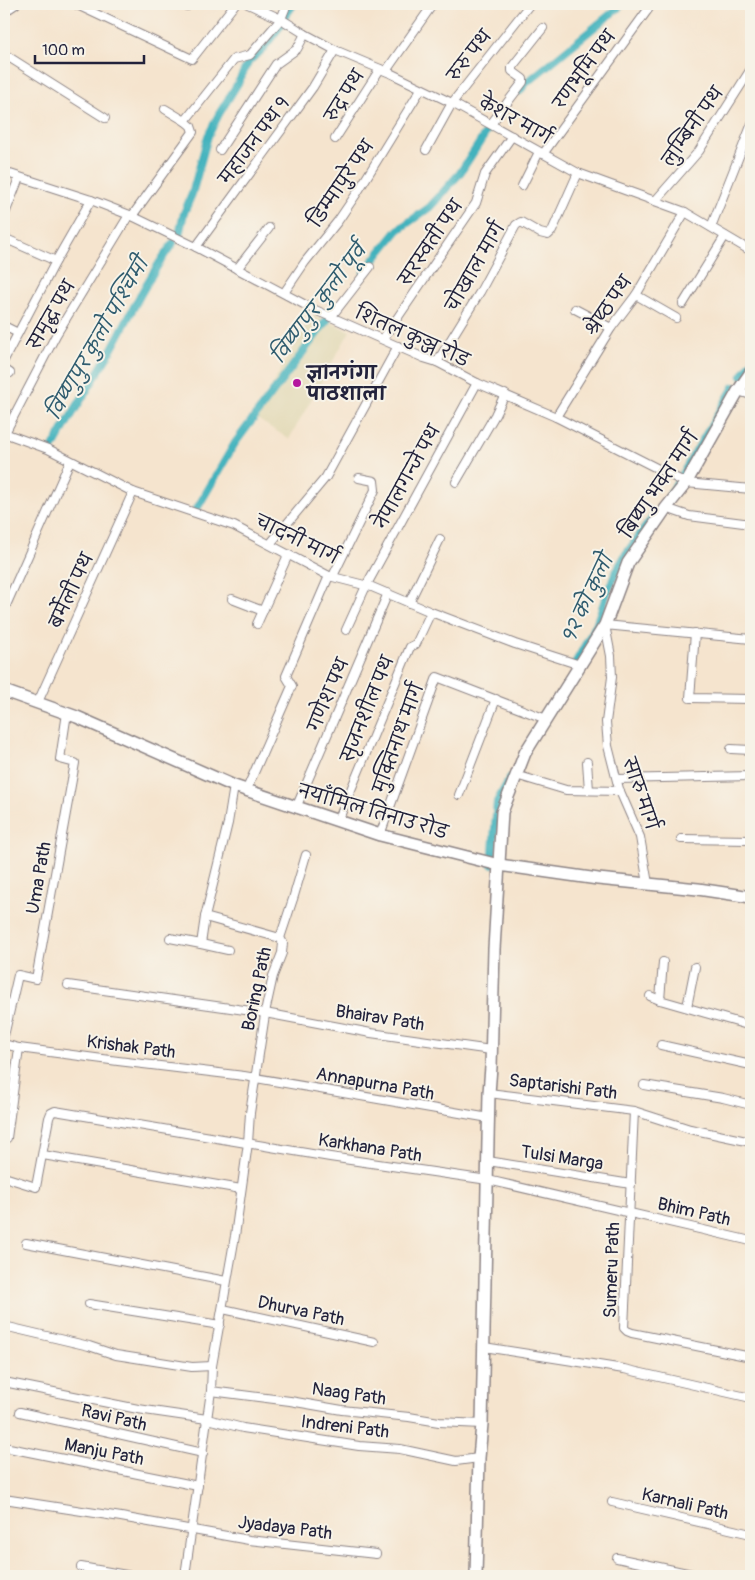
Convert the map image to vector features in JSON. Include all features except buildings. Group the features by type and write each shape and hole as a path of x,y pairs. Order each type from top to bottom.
{"street":[{"path":"4,12 16,4"},
{"path":"75,4 192,59 235,4"},
{"path":"182,4 188,6 190,4"},
{"path":"248,4 281,19"},
{"path":"165,109 185,121 234,59 250,55 281,19 287,4"},
{"name":"रुद्र पथ","path":"335,139 383,70 433,4"},
{"name":"रुरु पथ","path":"426,150 452,103 530,4"},
{"name":"रणभूमि पथ","path":"522,186 541,153 652,4"},
{"name":"केशर मार्ग","path":"281,19 335,50 383,70 452,103 578,172 685,212 751,251"},
{"path":"491,124 523,82 522,79 512,72 512,67 543,28"},
{"path":"220,150 276,64 297,49 305,34"},
{"name":"महाजन पथ १","path":"196,247 314,87 335,50"},
{"path":"4,54 105,118"},
{"name":"लुम्बिनी पथ","path":"656,200 699,151 751,69"},
{"name":"डिम्मापुरे पथ","path":"284,293 304,262 338,221 358,193 421,89"},
{"name":"समृद्ध पथ","path":"4,434 56,335 131,216 193,132 191,126 185,121"},
{"path":"711,227 751,126"},
{"name":"सरस्वती पथ","path":"383,339 476,203 484,174 512,136"},
{"name":"शितल कुञ्ज रोड","path":"4,172 92,200 131,216 196,247 313,309 437,362 477,383 556,417 670,473 686,483"},
{"name":"चोखाल मार्ग","path":"437,362 480,292 516,225 521,222 548,235 552,231 578,172"},
{"path":"4,216 19,178"},
{"path":"4,360 56,261 92,200"},
{"name":"श्रेष्ठ पथ","path":"556,417 611,328 636,295 685,212"},
{"path":"237,269 269,228"},
{"path":"683,304 725,236"},
{"path":"4,238 56,261"},
{"path":"331,317 370,267"},
{"path":"636,295 676,318"},
{"path":"575,309 611,328"},
{"path":"4,326 18,333"},
{"path":"270,544 326,477 398,346"},
{"name":"बिष्णु भक्त मार्ग","path":"476,1576 479,1458 482,1424 489,1093 494,949 502,812 525,753 544,717 577,664 605,625 628,563 666,508 686,483 738,391 751,372"},
{"name":"नेपालगन्जे पथ","path":"346,630 366,586 477,383"},
{"path":"738,391 751,395"},
{"path":"456,482 505,394"},
{"name":"चादनी मार्ग","path":"4,434 48,449 134,492 234,526 331,576 388,593 431,612 515,644 577,664"},
{"path":"4,610 70,461"},
{"path":"246,791 292,686 286,676 331,576 375,490 374,481 358,478"},
{"path":"686,483 751,489"},
{"name":"बर्मेली पथ","path":"38,702 134,492"},
{"path":"666,508 689,516 751,524"},
{"path":"409,602 440,539"},
{"path":"257,624 288,555"},
{"name":"गणेश पथ","path":"296,808 388,593"},
{"path":"232,599 263,611"},
{"name":"सृजनशील पथ","path":"338,821 410,647 416,644 431,612"},
{"path":"605,625 751,639"},
{"name":"सारु मार्ग","path":"605,625 611,656 612,677 606,722 608,746 620,791 640,837 648,884"},
{"path":"695,633 690,698 751,700"},
{"name":"मुक्तिनाथ मार्ग","path":"380,835 437,676 544,717"},
{"name":"नयाँमिल तिनाउ रोड","path":"4,692 67,713 246,791 380,835 499,865 751,897"},
{"path":"459,795 496,699"},
{"name":"Uma Path","path":"4,1036 18,976 36,980 75,763 60,760 67,713"},
{"path":"731,749 751,750"},
{"path":"587,762 589,790"},
{"path":"516,775 566,790 620,791"},
{"path":"617,779 751,776"},
{"path":"202,944 205,917 228,823 234,786"},
{"path":"681,839 751,840"},
{"path":"280,938 306,855"},
{"name":"Boring Path","path":"185,1576 211,1391 212,1366 235,1236 265,1013 274,976 282,954 283,943 280,938 205,917"},
{"path":"170,938 228,950"},
{"path":"660,1000 663,962"},
{"path":"687,1007 695,967"},
{"name":"Bhairav Path","path":"68,985 265,1013 371,1033 491,1050"},
{"path":"650,996 751,1026"},
{"name":"Krishak Path","path":"4,1044 18,1048 256,1078"},
{"path":"661,1046 751,1065"},
{"path":"7,1138 18,1048"},
{"name":"Annapurna Path","path":"256,1078 489,1118"},
{"path":"644,1085 723,1098 751,1105"},
{"name":"Saptarishi Path","path":"489,1093 634,1111 690,1129 751,1142"},
{"name":"Karkhana Path","path":"43,1155 49,1118 51,1113 55,1111 488,1180 629,1212"},
{"name":"Sumeru Path","path":"634,1111 624,1328 627,1331 751,1357"},
{"path":"4,1177 36,1187 43,1155 241,1189"},
{"name":"Tulsi Marga","path":"488,1161 631,1184"},
{"name":"Bhim Path","path":"629,1212 751,1241"},
{"path":"26,1243 226,1281"},
{"path":"89,1304 220,1325"},
{"name":"Dhurva Path","path":"222,1309 374,1342"},
{"path":"4,1326 89,1346 116,1355 192,1367 212,1366"},
{"path":"484,1347 624,1369 751,1398"},
{"name":"Indreni Path","path":"4,1382 138,1409 207,1419 243,1428 359,1446 400,1449 456,1461 479,1458"},
{"name":"Naag Path","path":"211,1391 439,1422 482,1424"},
{"name":"Ravi Path","path":"20,1412 203,1453"},
{"name":"Manju Path","path":"4,1447 198,1486"},
{"name":"Jyadaya Path","path":"4,1499 249,1540 376,1554"},
{"name":"Karnali Path","path":"612,1502 751,1534"},
{"path":"617,1558 701,1576"},
{"path":"81,1567 132,1576"}],"shaded area":[{"name":"ज्ञानगंगा पाठशाला","path":"312,315 350,331 289,439 254,417"}],"waterway":[{"name":"विष्णुपुर कुलो पश्चिमी","path":"286,15 294,4"},
{"name":"विष्णुपुर कुलो पूर्व","path":"520,91 525,84 623,4"},
{"name":"विष्णुपुर कुलो पश्चिमी","path":"179,235 208,136 249,61 262,50 281,25"},
{"name":"विष्णुपुर कुलो पूर्व","path":"364,272 398,230 430,207 460,173 487,131"},
{"name":"विष्णुपुर कुलो पश्चिमी","path":"51,451 110,352 147,283 173,243"},
{"name":"विष्णुपुर कुलो पूर्व","path":"195,512 235,443 333,312"},
{"name":"१२ को कुलो","path":"742,376 751,363"},
{"name":"१२ को कुलो","path":"670,495 734,387"},
{"name":"१२ को कुलो","path":"576,662 596,625 616,572 626,554 655,514"},
{"name":"१२ को कुलो","path":"492,864 497,802 510,778"}],"place":[{"name":"ज्ञानगंगा पाठशाला","path":"297,383"}]}
